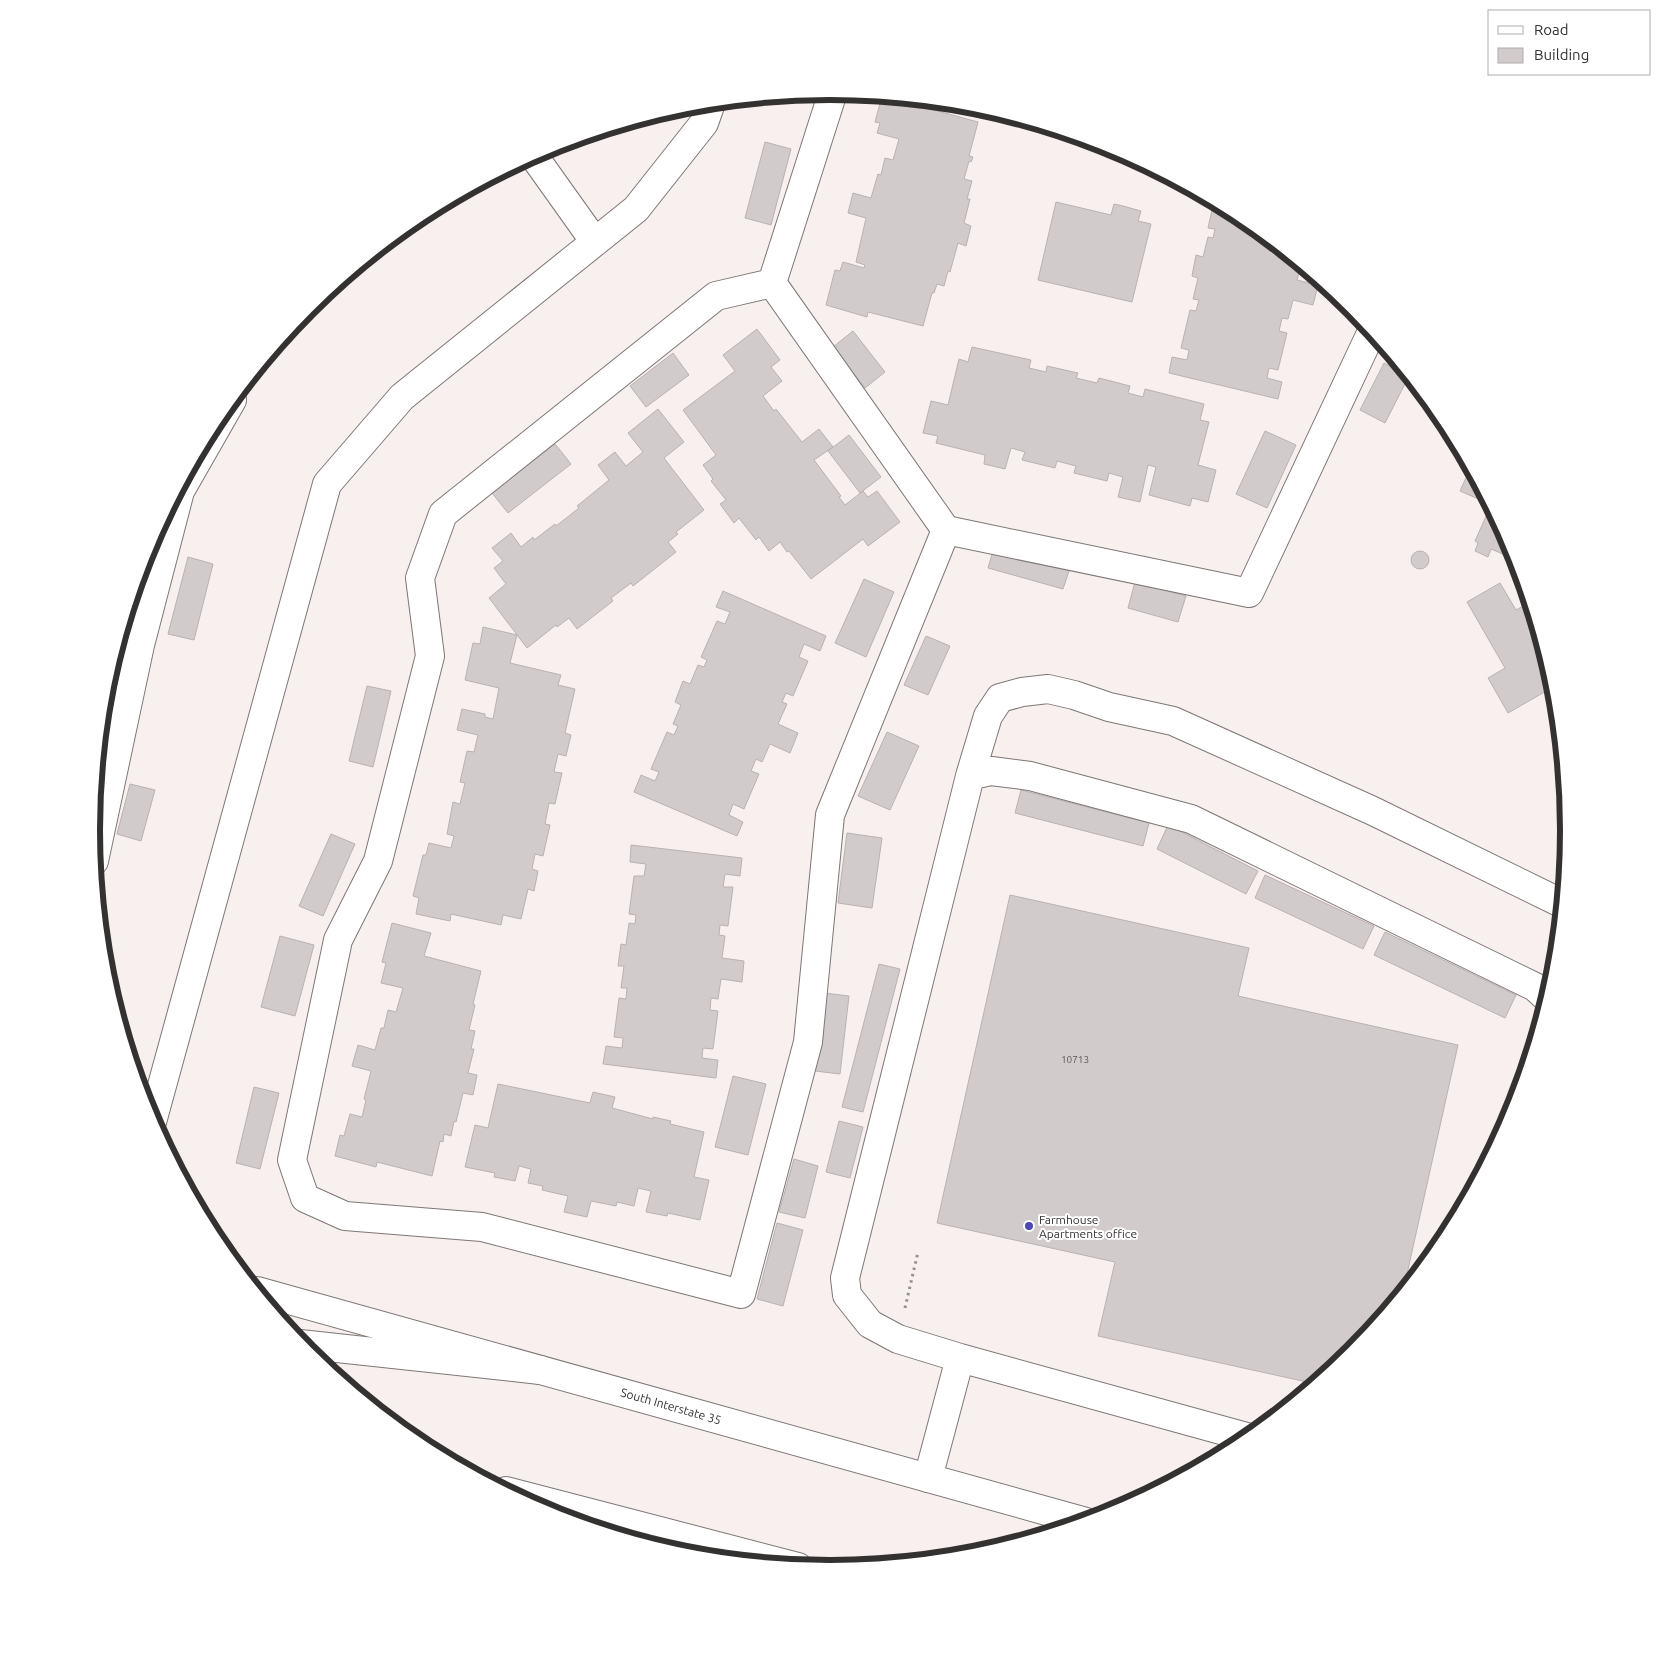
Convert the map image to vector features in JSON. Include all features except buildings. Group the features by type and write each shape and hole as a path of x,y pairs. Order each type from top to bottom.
{"main road":[{"path":"772,283 830,100"},
{"path":"156,1109 327,484 402,397 636,209 704,123 708,111"},
{"path":"538,162 595,242"},
{"path":"772,283 716,296 443,514 420,578 430,656 378,861 338,940 292,1160 306,1198 345,1216 482,1227 741,1294 808,1042 830,815 946,530"},
{"path":"772,283 946,530 1249,593 1369,337"},
{"path":"100,823 130,643 174,510"},
{"path":"1240,1435 898,1339 870,1324 847,1296 845,1278 970,776 988,716 1000,698 1022,692 1048,689 1074,695 1109,707 1174,721 1373,811 1557,902"},
{"path":"970,776 991,771 1030,776 1191,819 1535,986 1542,993"},
{"name":"South Interstate 35","path":"266,1294 1074,1519"},
{"path":"312,1345 540,1370"},
{"path":"928,1478 960,1358"},
{"path":"538,1499 760,1557"}],"path":[{"path":"904,1311 918,1252"}],"place":[{"name":"Farmhouse Apartments office","path":"1029,1226"}]}
